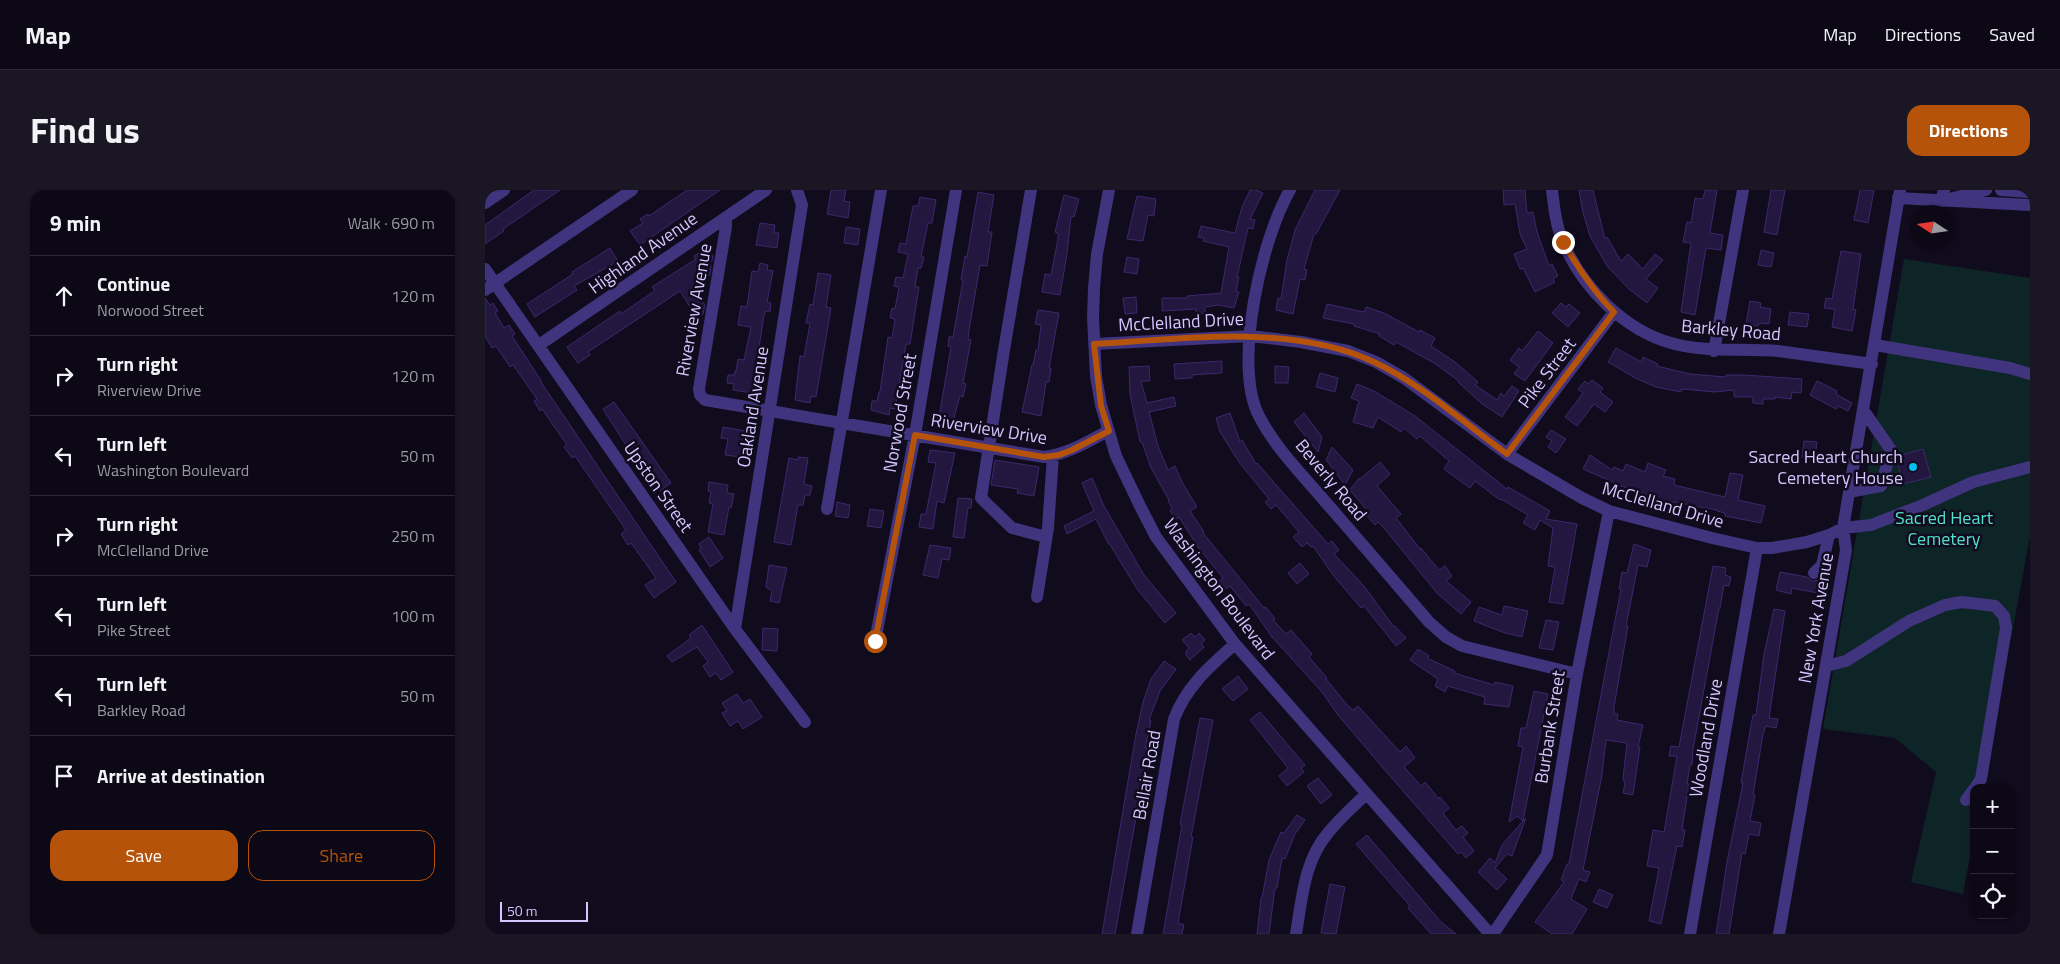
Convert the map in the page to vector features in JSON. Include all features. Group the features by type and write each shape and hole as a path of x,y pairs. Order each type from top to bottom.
{"street":[{"path":"485,203 504,190"},
{"path":"490,287 632,190"},
{"name":"Highland Avenue","path":"539,346 766,190"},
{"name":"Oakland Avenue","path":"735,629 802,205 797,190"},
{"path":"827,509 881,190"},
{"name":"Norwood Street","path":"875,641 915,435 955,190"},
{"path":"1031,190 981,498 1013,528 1046,537"},
{"name":"Washington Boulevard","path":"1109,190 1097,254 1093,318 1094,344 1101,406 1116,456 1128,483 1156,537 1235,644 1491,934"},
{"name":"Beverly Road","path":"1290,190 1273,225 1263,256 1255,296 1248,360 1249,383 1258,414 1268,431 1295,466 1429,622 1446,638 1463,646 1577,674"},
{"name":"Barkley Road","path":"1552,190 1555,216 1563,242 1579,270 1596,293 1614,312 1641,331 1671,343 1714,350 1776,351 1872,364"},
{"path":"1714,350 1743,190"},
{"path":"1943,195 1986,190"},
{"path":"2001,190 2030,192"},
{"path":"1899,194 1943,195 2030,205"},
{"name":"New York Avenue","path":"1779,934 1846,550 1843,528 1899,194"},
{"name":"Riverview Avenue","path":"725,218 726,227 699,389 700,395 705,400 769,412"},
{"name":"Upston Street","path":"485,269 490,287 539,346 735,629 805,722"},
{"name":"Pike Street","path":"1507,454 1614,312"},
{"name":"McClelland Drive","path":"1094,344 1251,336 1301,342 1348,351 1376,362 1404,378 1507,454 1609,512 1757,548 1807,542 1829,536 1843,528"},
{"path":"1875,345 2010,368 2030,374"},
{"path":"1849,492 1881,486 1891,450 1864,411"},
{"name":"Riverview Drive","path":"769,412 1044,457 1072,450 1109,431"},
{"path":"1037,597 1046,537 1053,456"},
{"path":"1843,528 1871,525 1923,505 1973,482 2030,467"},
{"name":"Burbank Street","path":"1491,934 1547,855 1577,674 1609,512"},
{"path":"1814,573 1822,565 1829,536"},
{"name":"Woodland Drive","path":"1690,934 1757,548"},
{"path":"1826,666 1846,661 1909,622 1945,605 1962,602 1995,606 2004,616 2006,628 1981,779 1978,784"},
{"name":"Bellair Road","path":"1137,934 1174,719 1181,702 1192,685 1206,669 1235,644"},
{"path":"1296,934 1307,872 1311,860 1327,833 1366,794"}],"green space":[{"name":"Sacred Heart Cemetery","path":"1904,259 2030,278 2030,537 1984,784 1970,784 1970,856 1963,894 1911,882 1936,772 1895,738 1823,729"}],"building":[{"path":"534,190 560,190 503,229 504,231 485,244 485,225"},
{"path":"687,190 720,190 640,245 630,231 643,223 640,219 648,214 649,216"},
{"path":"831,190 846,190 844,201 850,202 848,218 827,214"},
{"path":"1250,190 1263,193 1250,219 1255,220 1253,229 1248,228 1237,277 1239,277 1236,291 1239,292 1234,308 1218,305 1205,307 1205,313 1196,314 1196,309 1162,311 1162,298 1187,298 1187,296 1221,293 1229,247 1203,241 1204,238 1198,237 1201,226 1235,233 1242,207"},
{"path":"1315,190 1340,190 1316,234 1314,234 1304,269 1307,270 1305,280 1300,279 1293,314 1276,310 1278,298 1281,299 1287,260 1295,230"},
{"path":"1503,190 1525,190 1527,213 1533,212 1537,232 1549,266 1552,264 1558,276 1553,279 1555,282 1535,292 1523,268 1520,269 1514,254 1527,249 1520,234 1515,204 1504,205"},
{"path":"1579,190 1593,190 1605,239 1607,237 1621,261 1628,254 1643,269 1655,254 1663,260 1646,279 1658,288 1647,303 1629,289 1607,266 1590,236"},
{"path":"1705,190 1717,190 1710,233 1723,235 1721,250 1706,248 1695,315 1681,312 1691,243 1683,242 1687,222 1691,223 1695,198 1703,199"},
{"path":"1771,190 1785,190 1777,235 1764,232"},
{"path":"1860,190 1874,190 1868,223 1854,220"},
{"path":"978,192 994,195 988,232 992,232 987,266 980,265 969,330 968,339 971,340 963,383 966,384 963,397 960,396 952,425 938,423 951,347 948,346 949,337 953,337 963,280 961,280 965,256 967,257"},
{"path":"1064,195 1079,199 1074,217 1071,216 1060,295 1042,292 1045,274 1051,275 1058,239 1058,233 1055,232"},
{"path":"1137,196 1156,199 1154,216 1148,215 1143,241 1127,239"},
{"path":"920,197 936,200 932,223 928,223 921,257 924,257 921,268 918,268 915,287 919,287 910,344 906,344 895,409 890,408 889,415 871,410 872,401 877,401 880,392 888,337 892,338 895,319 890,318 892,308 895,309 899,287 894,286 896,277 903,278 908,254 898,252 900,243 906,244 913,206 918,206"},
{"path":"760,223 775,225 774,233 779,233 777,248 756,245"},
{"path":"846,227 860,229 858,245 844,243"},
{"path":"610,248 618,261 574,286 577,290 535,317 527,304"},
{"path":"707,248 713,256 712,261 709,262 711,265 710,275 692,288 705,305 703,314 697,318 680,291 588,352 590,355 578,363 567,347 620,311 621,314 650,294 655,290 652,287 696,259 694,256"},
{"path":"1761,250 1774,253 1771,267 1758,265"},
{"path":"1841,251 1861,254 1853,309 1856,310 1852,331 1832,327 1835,309 1824,308 1826,298 1832,299"},
{"path":"1127,257 1139,259 1137,274 1124,272"},
{"path":"760,263 768,265 767,270 773,271 767,302 771,303 770,312 766,311 764,315 752,393 733,390 734,384 727,383 728,375 734,375 736,371 738,359 744,360 751,327 738,325 741,306 747,307 752,271 758,272"},
{"path":"818,273 831,275 826,307 831,308 816,397 811,396 810,403 795,400 800,356 804,357 810,323 806,323 810,304 813,305"},
{"path":"1136,297 1137,313 1125,314 1123,298"},
{"path":"485,298 490,305 493,303 498,311 495,313 504,328 509,325 515,334 512,336 541,382 676,582 654,598 645,585 656,578 631,543 628,545 621,534 626,530 575,456 572,458 564,447 567,445 542,409 540,411 534,401 537,399 513,365 510,367 496,346 492,348 485,336"},
{"path":"1750,301 1761,303 1760,307 1771,309 1769,324 1759,323 1758,326 1746,324"},
{"path":"1561,303 1566,307 1569,304 1580,313 1568,327 1552,313"},
{"path":"1327,304 1364,312 1366,307 1384,313 1419,332 1420,330 1435,338 1431,346 1455,362 1478,382 1475,385 1497,400 1501,393 1504,396 1512,386 1519,391 1502,417 1481,403 1459,381 1434,363 1396,342 1394,345 1379,336 1380,334 1354,326 1354,324 1323,318"},
{"path":"1038,310 1059,313 1049,368 1051,368 1049,382 1046,382 1041,416 1022,412 1032,365 1036,350 1038,350 1041,325 1035,324"},
{"path":"1790,312 1809,314 1807,327 1788,325"},
{"path":"1538,331 1553,343 1525,381 1514,374 1519,367 1510,360 1519,348 1522,351"},
{"path":"1616,348 1641,362 1643,357 1658,364 1657,366 1690,374 1802,379 1801,393 1792,392 1791,399 1775,397 1775,399 1763,399 1763,404 1753,403 1753,397 1734,397 1734,390 1715,392 1682,389 1681,392 1656,387 1635,378 1608,362"},
{"path":"1222,361 1222,373 1192,375 1192,378 1175,379 1174,364"},
{"path":"1149,366 1150,381 1141,381 1147,403 1174,397 1176,406 1149,412 1158,446 1168,470 1175,466 1197,507 1190,511 1203,533 1264,608 1266,607 1275,619 1273,620 1286,634 1291,630 1312,654 1309,657 1348,706 1353,710 1358,706 1400,752 1406,746 1415,758 1404,767 1421,786 1425,782 1439,799 1440,797 1449,808 1443,813 1456,830 1462,826 1468,833 1463,837 1474,851 1466,858 1461,852 1458,854 1383,768 1338,715 1322,692 1272,637 1249,604 1246,606 1230,586 1226,589 1219,581 1223,578 1198,547 1179,517 1175,520 1170,510 1172,508 1169,500 1151,468 1142,442 1140,442 1130,394 1129,367"},
{"path":"1275,366 1289,367 1288,383 1275,383"},
{"path":"1320,373 1338,378 1335,392 1316,387"},
{"path":"1592,380 1603,388 1600,392 1613,402 1605,412 1594,404 1577,426 1565,417 1583,393 1578,389 1585,381 1588,384"},
{"path":"1817,381 1837,391 1836,394 1852,403 1848,411 1838,406 1836,409 1810,395"},
{"path":"1357,384 1374,391 1415,416 1507,489 1508,487 1550,511 1546,519 1577,524 1563,604 1549,602 1555,567 1548,566 1553,528 1540,520 1535,530 1523,523 1528,515 1500,500 1475,481 1470,488 1444,469 1449,461 1420,436 1417,439 1404,428 1401,432 1378,417 1373,428 1353,422 1359,401 1351,398"},
{"path":"614,402 671,483 660,491 640,463 638,464 603,409"},
{"path":"1230,413 1240,442 1242,440 1256,464 1328,544 1332,541 1339,550 1334,554 1364,586 1394,627 1406,638 1396,646 1364,606 1361,608 1333,575 1313,546 1311,547 1307,543 1302,547 1293,537 1299,532 1276,505 1271,509 1265,502 1269,499 1239,462 1220,432 1216,418"},
{"path":"1304,413 1322,437 1318,452 1294,422"},
{"path":"723,427 745,431 741,457 725,455 728,439 721,438"},
{"path":"1551,430 1566,439 1556,453 1548,447 1552,441 1546,437"},
{"path":"1804,441 1817,442 1815,458 1802,457"},
{"path":"1332,447 1353,470 1345,485 1326,460"},
{"name":"Sacred Heart Church Cemetery House","path":"1923,449 1931,477 1903,484 1897,460 1898,456"},
{"path":"930,450 955,453 944,503 937,501 933,529 919,527 921,514 926,514 936,463 928,462"},
{"path":"1590,455 1612,470 1614,467 1623,471 1626,464 1645,472 1648,463 1666,470 1663,476 1675,479 1674,485 1725,497 1730,473 1743,475 1738,500 1765,506 1761,523 1725,516 1725,513 1717,510 1673,502 1672,505 1663,503 1663,501 1583,469"},
{"path":"798,457 808,458 804,484 812,486 810,495 805,495 803,505 798,505 791,545 774,542 789,458 798,460"},
{"path":"995,460 1039,467 1034,496 1017,493 1018,489 991,485"},
{"path":"1380,462 1390,474 1377,486 1401,514 1396,518 1439,570 1445,566 1452,576 1446,581 1471,602 1461,614 1437,593 1384,528 1378,522 1375,525 1367,516 1370,514 1350,490 1359,478"},
{"path":"1092,478 1104,506 1144,575 1176,613 1165,623 1137,589 1108,543 1096,519 1067,534 1064,526 1094,511 1082,483"},
{"path":"709,482 728,485 727,493 734,494 731,508 729,507 724,535 708,532 713,504 709,503 711,492 708,491"},
{"path":"958,498 972,499 971,508 968,508 964,538 953,537"},
{"path":"837,502 850,505 848,518 835,516"},
{"path":"870,509 884,511 881,528 867,526"},
{"path":"709,537 723,558 710,567 699,550 701,548 699,544"},
{"path":"1634,544 1651,550 1647,567 1638,565 1626,626 1628,626 1614,707 1614,714 1618,714 1617,720 1643,725 1638,747 1640,747 1633,795 1623,793 1627,743 1606,740 1602,775 1583,870 1590,872 1586,882 1579,879 1571,899 1587,909 1572,934 1552,934 1535,922 1564,882 1561,880 1567,864 1569,864 1621,589 1619,589 1622,572 1627,573"},
{"path":"930,545 951,548 949,560 942,559 938,578 923,575"},
{"path":"1300,563 1309,574 1297,584 1288,573"},
{"path":"769,565 787,568 779,603 770,601 772,591 766,587"},
{"path":"1713,566 1726,568 1725,575 1731,577 1729,586 1724,585 1719,608 1693,749 1692,765 1690,765 1687,784 1689,784 1682,830 1685,830 1682,847 1677,846 1661,924 1649,921 1659,868 1647,866 1653,830 1664,832 1677,756 1669,756 1671,746 1679,747"},
{"path":"1780,572 1807,577 1812,581 1820,580 1818,593 1792,588 1791,594 1776,590"},
{"path":"1504,606 1528,611 1522,637 1505,633 1474,621 1479,607 1502,615"},
{"path":"1774,609 1785,611 1769,718 1778,719 1776,728 1766,726 1763,734 1753,795 1755,795 1750,821 1761,823 1759,836 1749,834 1745,854 1742,853 1729,934 1716,934 1727,862 1743,783 1741,783 1750,731 1753,715 1756,715 1764,654"},
{"path":"1546,620 1559,622 1553,650 1539,648"},
{"path":"702,625 733,672 721,680 716,673 710,677 703,666 708,662 697,647 672,662 667,656 691,638 689,635"},
{"path":"763,628 778,629 777,651 762,650"},
{"path":"1191,633 1195,637 1199,633 1205,640 1201,644 1204,647 1190,660 1186,655 1186,651 1189,648 1182,640"},
{"path":"1417,650 1429,656 1427,658 1455,671 1454,673 1494,685 1495,682 1513,686 1509,707 1484,704 1485,697 1448,686 1445,692 1435,686 1438,679 1410,660"},
{"path":"1164,661 1176,669 1160,691 1149,720 1151,721 1145,748 1147,748 1115,934 1102,934 1143,702 1151,679"},
{"path":"1238,676 1248,689 1233,701 1222,689"},
{"path":"1534,691 1548,694 1523,821 1517,816 1509,822 1523,747 1518,746 1521,728 1526,728"},
{"path":"737,694 743,703 750,699 762,717 743,729 738,721 730,726 722,713 727,711 722,703"},
{"path":"1260,712 1305,765 1301,768 1304,772 1287,786 1279,776 1288,768 1250,720"},
{"path":"1200,718 1213,720 1191,837 1193,837 1178,923 1184,925 1182,934 1163,934 1182,825 1180,824"},
{"path":"1318,778 1332,795 1321,804 1307,786"},
{"path":"1297,815 1305,820 1295,834 1285,859 1282,858 1277,888 1275,888 1269,934 1257,934 1261,898 1269,860 1281,832 1284,833"},
{"path":"1526,818 1512,856 1507,854 1495,868 1507,879 1497,890 1478,872 1490,858 1495,863 1502,845"},
{"path":"1367,835 1441,922 1456,934 1431,934 1408,908 1410,906 1356,844"},
{"path":"1330,884 1345,887 1336,934 1321,933"},
{"path":"1599,889 1613,895 1607,908 1593,902"}],"place":[{"name":"Sacred Heart Church Cemetery House","path":"1913,467"}],"route":[{"path":"875,641 915,435 1044,457 1059,455 1109,431 1101,406 1096,376 1094,344 1251,336 1301,342 1348,351 1376,362 1430,396 1507,454 1614,312 1596,293 1579,270 1563,242"}]}
